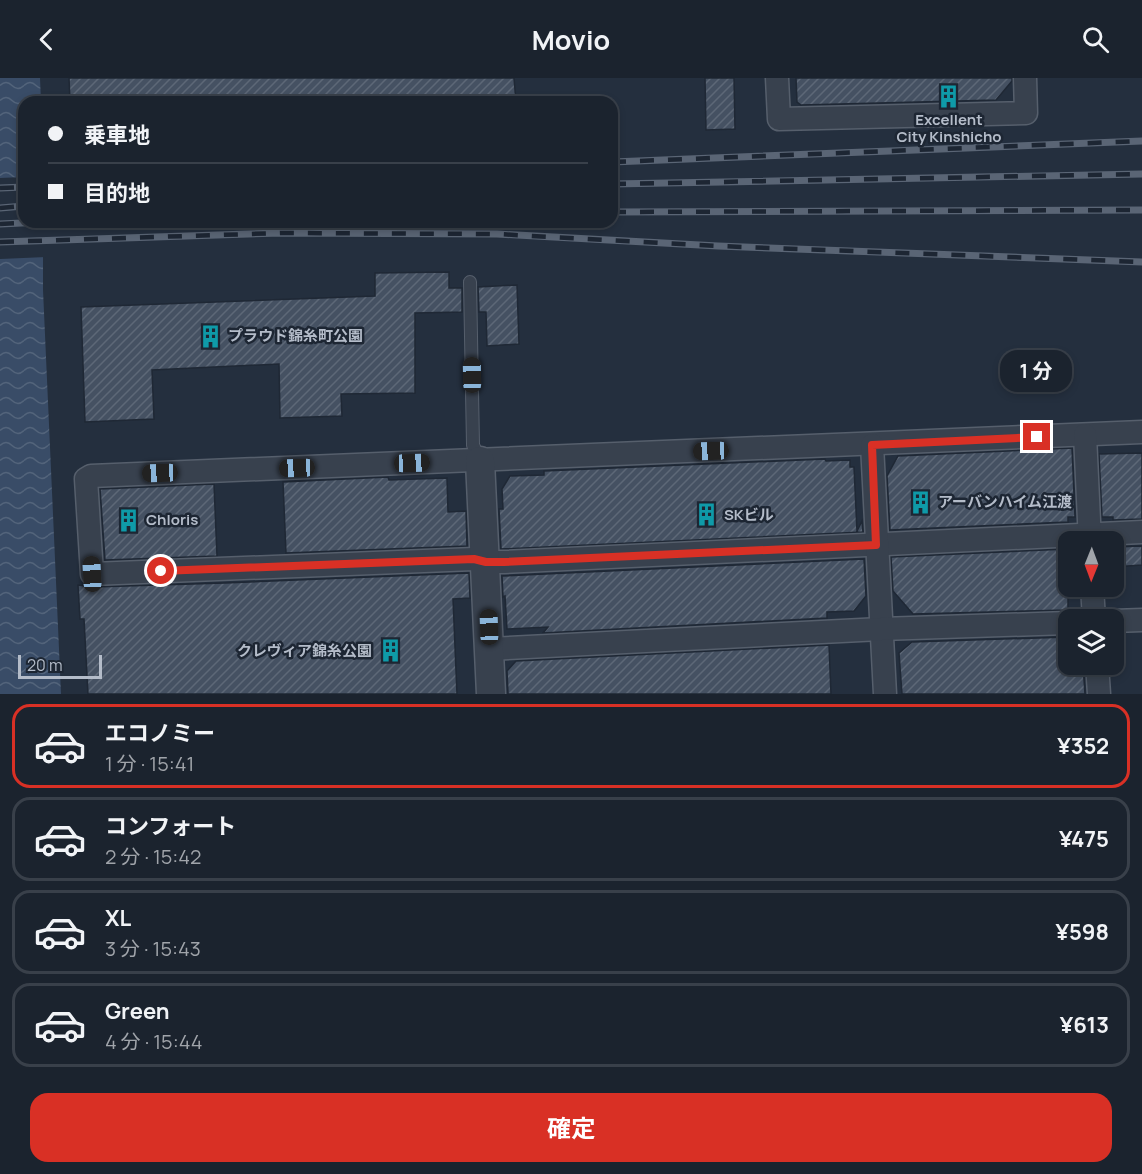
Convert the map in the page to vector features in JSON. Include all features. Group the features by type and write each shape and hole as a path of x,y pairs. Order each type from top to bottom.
{"street":[{"path":"777,78 779,119 1026,113 1025,78"},
{"path":"1058,539 486,562 474,559 92,574 86,479 91,476 1142,432"},
{"path":"1085,435 1090,531"},
{"path":"872,445 885,694"},
{"path":"480,461 491,694"},
{"path":"1124,534 1142,532"},
{"path":"1124,621 1142,620"},
{"path":"490,649 881,629 1058,623"},
{"path":"1098,675 1099,694"}],"lane":[{"path":"470,282 473,445 480,461"}],"water":[{"path":"0,78 40,78 41,96 18,96 18,228 43,228 43,290 61,694 0,694"}],"pier":[{"path":"18,177 18,228 46,228 46,257 0,259 0,178"}],"building":[{"path":"69,78 514,78 516,96 70,96"},
{"path":"705,78 734,78 735,129 706,130"},
{"path":"796,78 1012,78 1012,81 996,100 801,105 797,102"},
{"name":"プラウド錦糸町公園","path":"449,272 449,288 462,288 462,312 415,313 415,393 341,394 342,416 280,418 279,364 152,370 154,419 85,422 81,307 375,296 375,273"},
{"path":"517,285 519,344 487,346 486,312 479,312 478,287"},
{"path":"1072,448 1075,517 1068,517 1068,522 890,530 887,476 898,456"},
{"path":"1142,453 1142,519 1113,520 1113,517 1102,517 1099,454"},
{"path":"825,459 826,461 850,460 850,467 854,467 857,531 862,521 863,532 501,549 499,509 503,509 502,489 510,476 544,475 544,471"},
{"path":"388,477 389,480 447,478 448,512 466,511 467,546 286,553 283,482"},
{"path":"214,484 217,556 105,560 100,489"},
{"path":"1142,546 1142,565 1124,566 1124,547"},
{"path":"1058,549 1058,597 1068,597 1068,609 913,614 893,591 891,557"},
{"path":"864,559 866,596 854,611 827,612 827,618 543,633 548,627 507,629 502,576"},
{"path":"469,573 470,598 453,599 457,694 88,694 84,619 80,619 78,585 93,587 225,583"},
{"path":"1058,637 1058,675 1084,675 1085,694 902,694 899,653 912,642"},
{"path":"829,645 831,694 508,694 507,671 516,661"}],"railway":[{"path":"618,162 1142,141"},
{"path":"618,184 1142,174"},
{"path":"0,188 18,187"},
{"path":"0,208 18,206"},
{"path":"618,212 1142,210"},
{"path":"0,224 18,223"},
{"path":"0,242 281,233 497,234 718,246 1142,262"}],"place":[{"name":"Excellent City Kinshicho","path":"949,96"},
{"name":"プラウド錦糸町公園","path":"210,336"},
{"name":"アーバンハイム江渡","path":"920,502"},
{"name":"SKビル","path":"706,515"},
{"name":"Chloris","path":"128,520"},
{"name":"クレヴィア錦糸公園","path":"390,651"}],"route":[{"path":"161,571 474,559 504,562 876,545 872,445 1037,437"}]}
